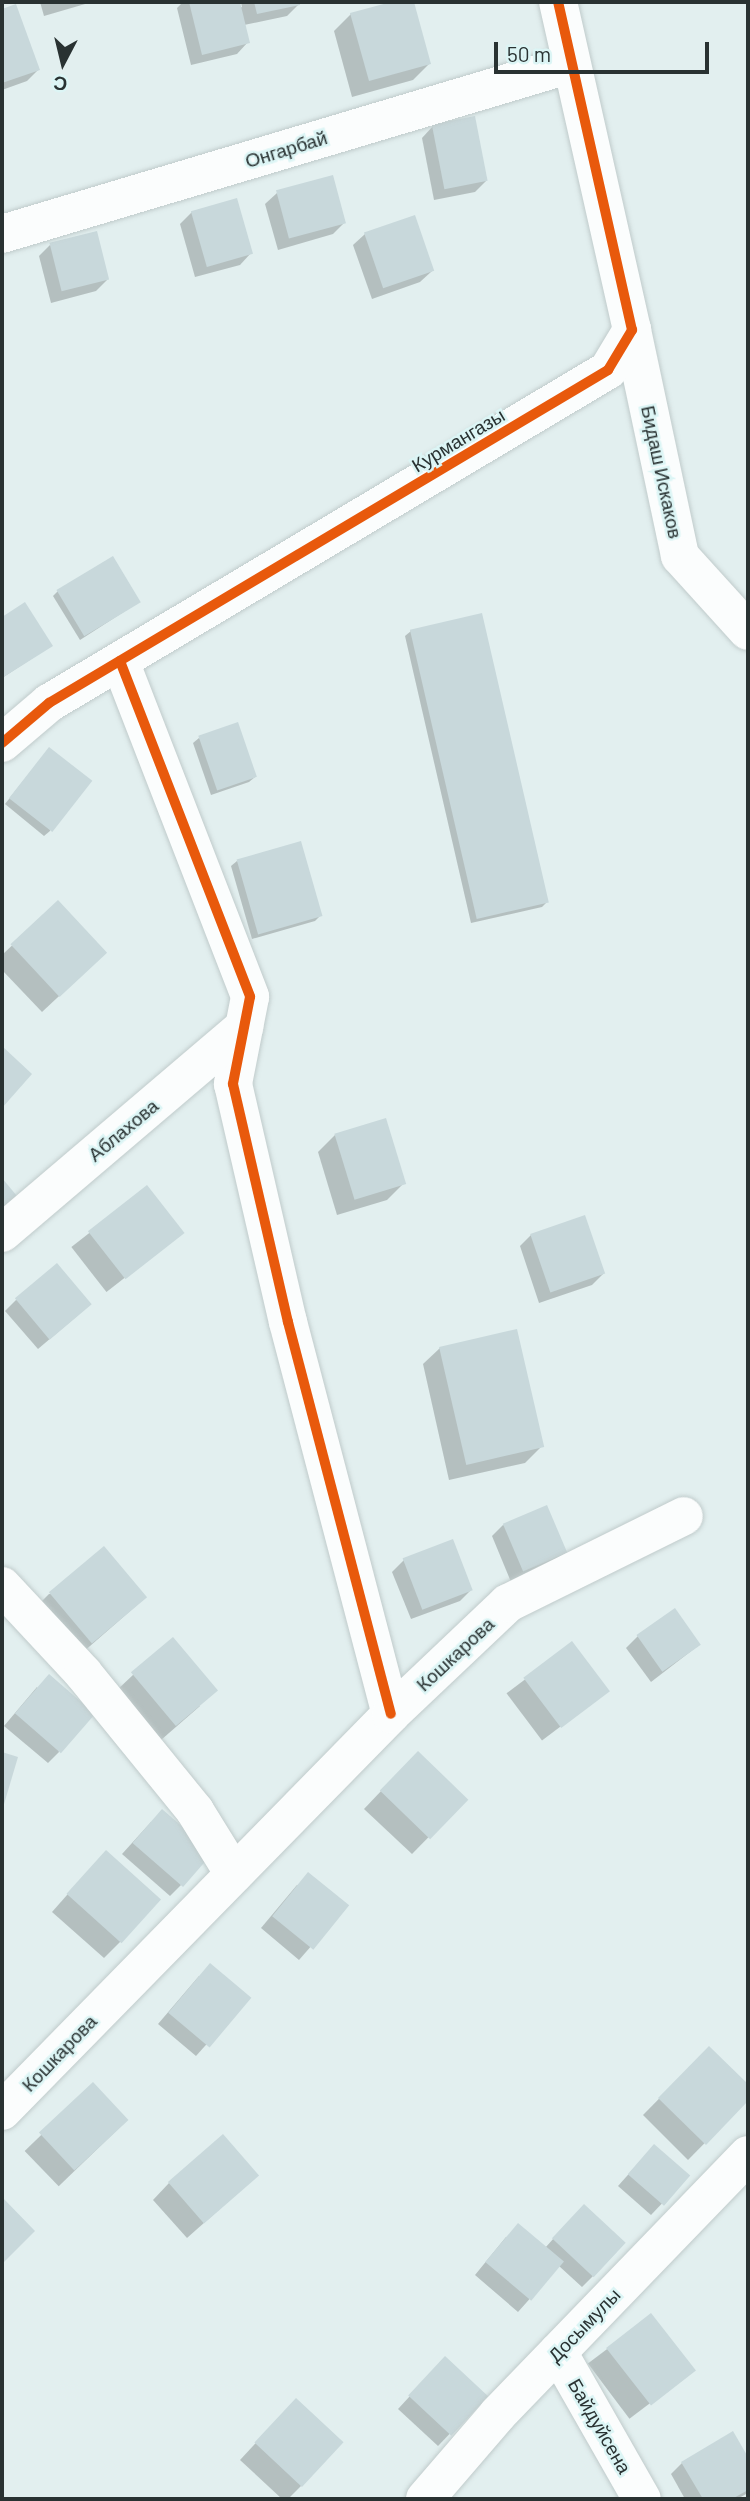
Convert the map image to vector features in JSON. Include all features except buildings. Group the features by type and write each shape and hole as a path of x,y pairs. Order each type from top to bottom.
{"street":[{"path":"558,2 632,330"},
{"name":"Онгарбай","path":"2,234 571,64"},
{"name":"Бидаш Искаков","path":"632,330 680,556 748,631"},
{"name":"Курмангазы","path":"2,743 49,703 608,370 632,330"},
{"path":"120,661 250,996 233,1084 288,1322 391,1714"},
{"name":"Аблахова","path":"2,1233 244,1027"},
{"name":"Кошкарова","path":"2,2111 391,1714 508,1604 684,1516"},
{"path":"2,1586 83,1673 195,1811 234,1874"},
{"name":"Досымулы","path":"425,2499 498,2414 748,2155"},
{"name":"Байдуйсена","path":"558,2352 642,2499"}],"cycle path":[{"path":"2,743 49,703 608,370 632,330 558,2"},
{"path":"120,661 250,997 233,1084 288,1322 391,1714"}]}
